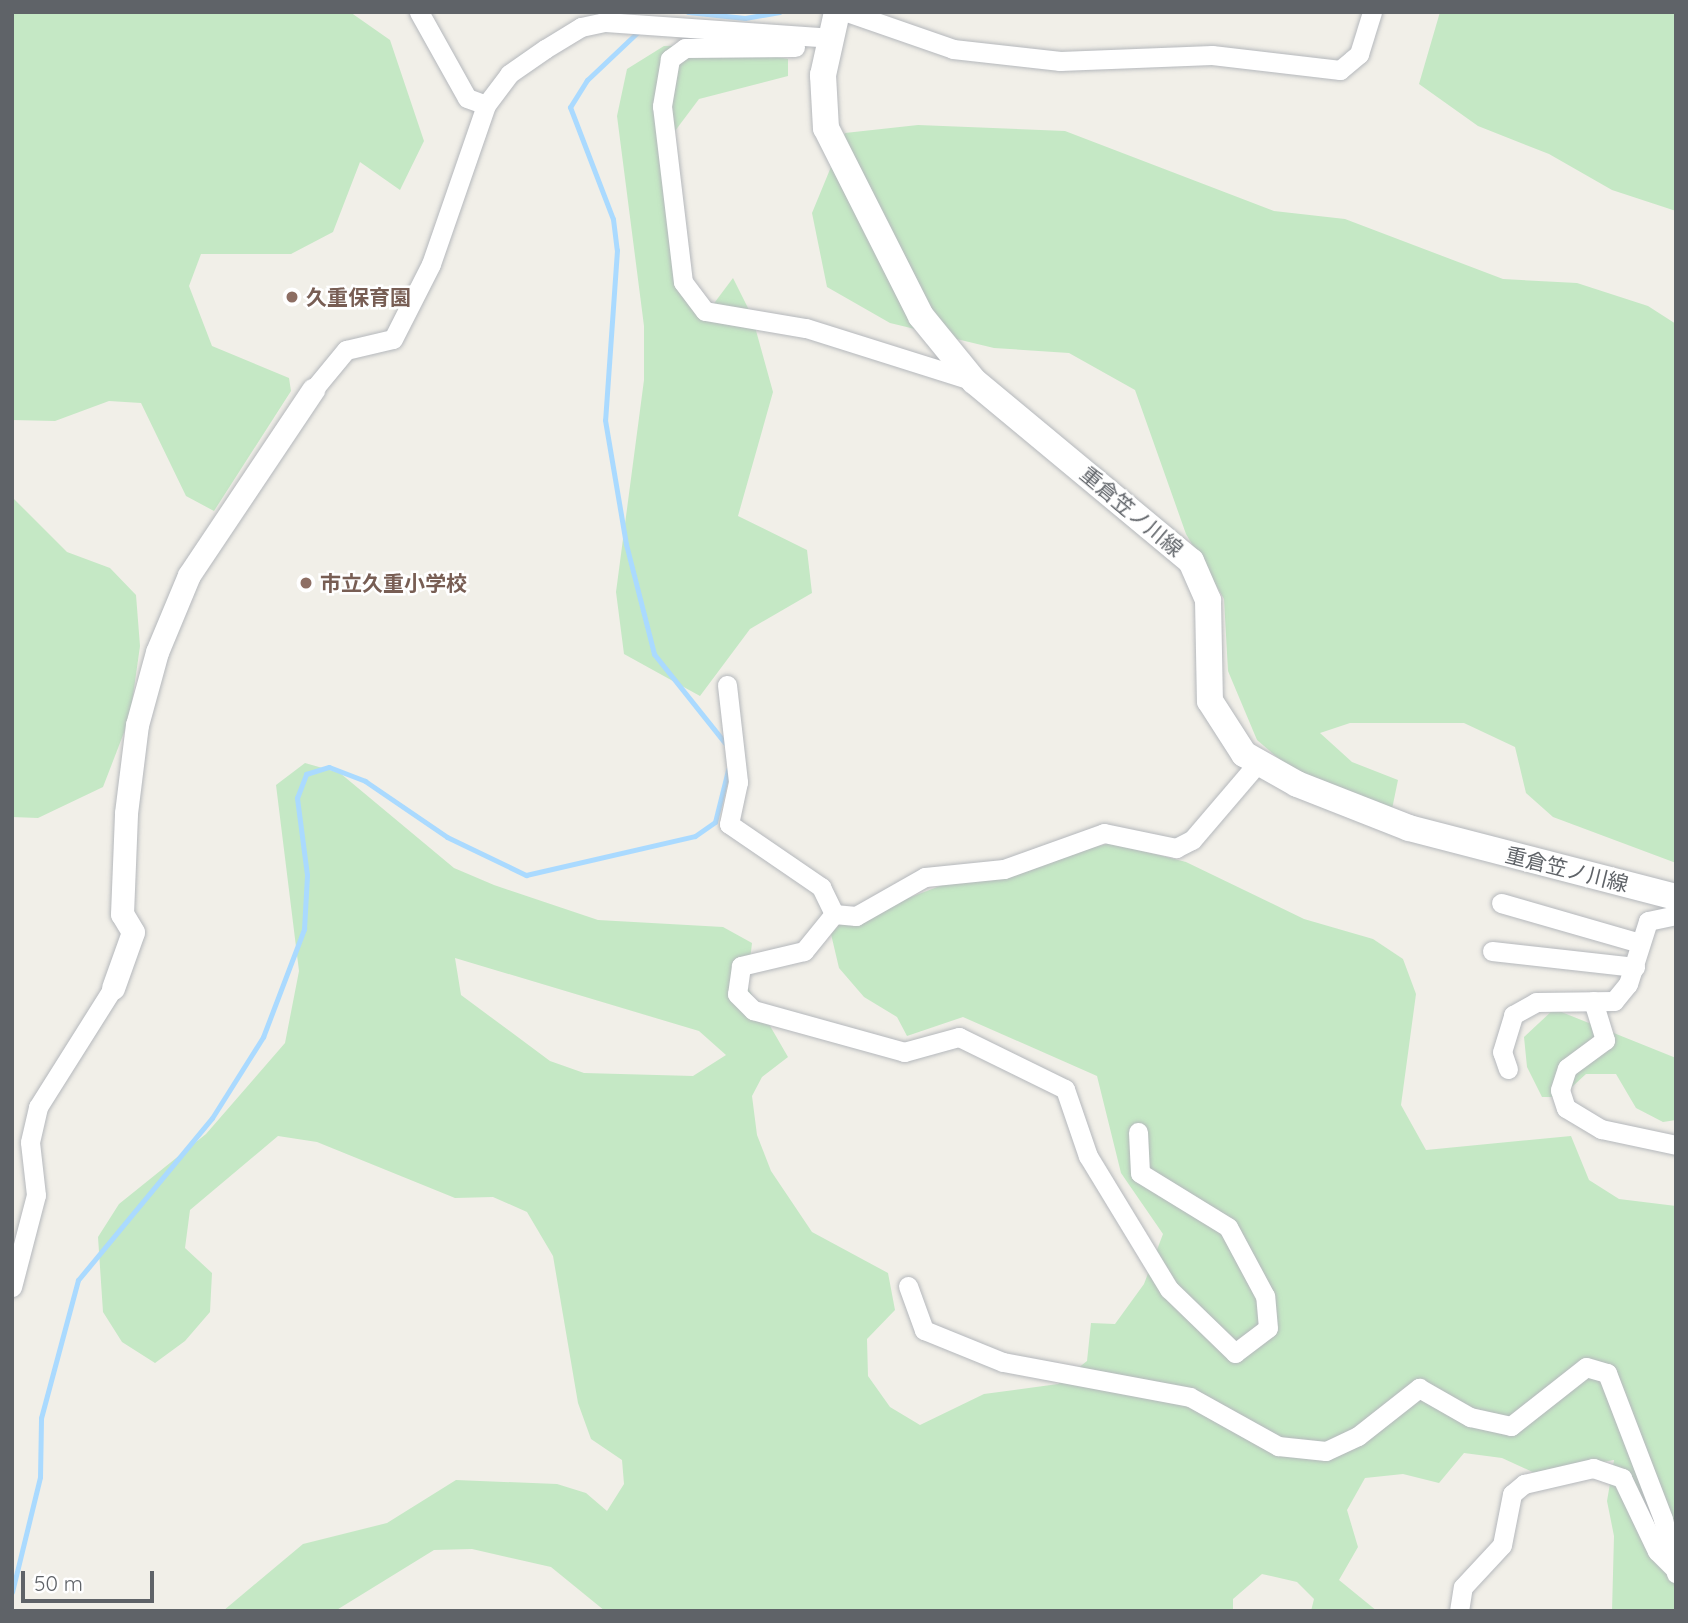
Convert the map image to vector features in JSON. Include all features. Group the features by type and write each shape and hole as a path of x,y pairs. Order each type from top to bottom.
{"main road":[{"name":"重倉笠ノ川線","path":"837,12 823,75 826,128 921,316 974,382 1191,561 1208,600 1210,701 1230,739 1257,764 1409,828 1676,897"}],"street":[{"path":"419,12 467,98 486,106"},
{"path":"847,12 966,50 1060,61 1212,55 1340,70 1359,54 1372,12"},
{"path":"12,1287 36,1195 30,1142 38,1107 113,988 133,932 122,914 126,813 137,725 157,652 189,575 313,390 346,350 393,339 431,264 486,106 509,74 581,27 635,23 830,38"},
{"path":"830,38 795,47 685,48 670,59 662,106 683,282 705,311 806,328 974,382"},
{"path":"727,685 738,782 729,824 821,887 834,914"},
{"path":"834,914 856,916 925,877 1004,869 1104,833 1176,848 1192,840 1257,764"},
{"path":"1501,903 1640,943"},
{"path":"834,914 804,951 741,966 737,994 753,1010 904,1052 959,1037 1065,1089 1088,1156 1169,1289 1235,1353 1268,1328 1265,1296 1228,1227 1140,1173 1138,1132"},
{"path":"1508,1069 1502,1052 1513,1015 1536,1002 1614,1001 1635,967 1648,921 1676,915"},
{"path":"1492,951 1635,967"},
{"path":"1593,1001 1605,1040 1567,1068 1560,1090 1566,1108 1601,1129 1676,1145"},
{"path":"908,1286 924,1330 1003,1362 1189,1397 1278,1446 1326,1451 1358,1436 1419,1388 1470,1417 1511,1426 1586,1367 1607,1373 1663,1519 1675,1571"},
{"path":"1459,1611 1463,1587 1502,1545 1512,1494 1524,1484 1593,1468 1622,1478 1657,1550 1675,1571"}],"green space":[{"path":"18,12 350,12 390,40 424,141 400,190 360,162 333,232 291,254 201,254 189,286 212,346 289,378 291,391 214,511 186,496 141,403 109,401 55,421 12,420 12,15"},
{"path":"1440,12 1676,12 1676,211 1612,190 1549,154 1478,126 1419,84"},
{"path":"711,45 788,59 788,76 699,99 672,135 671,247 706,314 733,278 752,316 773,392 738,516 807,550 812,593 750,629 700,696 624,654 616,592 644,380 644,326 617,116 627,69 664,46"},
{"path":"918,125 1065,131 1274,211 1345,219 1503,279 1577,283 1648,306 1676,324 1676,863 1553,817 1526,793 1515,747 1464,723 1350,723 1320,733 1352,762 1398,780 1392,809 1313,788 1257,740 1228,671 1224,599 1186,534 1135,390 1069,353 994,348 890,323 827,287 812,213 845,133"},
{"path":"12,497 67,552 110,568 136,595 140,646 130,717 103,787 38,818 12,817"},
{"path":"305,763 340,773 454,868 494,885 598,920 723,927 752,943 747,986 788,1057 762,1077 752,1096 757,1135 771,1171 812,1232 888,1273 895,1310 867,1339 868,1376 890,1407 920,1425 984,1394 1058,1384 1087,1361 1091,1323 1115,1324 1144,1284 1163,1234 1121,1173 1097,1076 963,1017 907,1036 897,1017 864,997 839,968 831,934 856,906 903,900 969,875 1112,843 1186,862 1304,919 1373,939 1403,959 1416,994 1401,1105 1426,1150 1571,1136 1589,1180 1619,1199 1676,1206 1676,1611 1612,1611 1614,1536 1607,1501 1614,1460 1537,1474 1502,1458 1464,1453 1439,1483 1403,1474 1365,1478 1347,1510 1358,1547 1339,1580 1377,1611 1311,1611 1314,1599 1297,1582 1262,1574 1233,1599 1233,1611 605,1611 551,1567 472,1549 434,1550 335,1611 223,1611 303,1544 387,1523 456,1480 557,1484 586,1493 607,1511 624,1484 622,1460 591,1439 578,1403 553,1256 527,1212 493,1197 455,1198 317,1142 278,1136 190,1210 185,1248 212,1273 210,1312 185,1341 155,1363 122,1342 103,1312 98,1237 119,1204 206,1134 285,1043 299,971 276,785","holes":["455,958 699,1031 726,1055 693,1076 584,1073 550,1061 461,995"]},
{"path":"1554,1009 1676,1058 1676,1120 1663,1122 1636,1108 1616,1074 1586,1074 1561,1097 1542,1097 1527,1067 1524,1037"}],"waterway":[{"path":"688,12 745,18 779,12"},
{"path":"642,28 587,80 570,107 613,219 617,250 605,420 626,544 654,654 725,743"},
{"path":"12,1592 40,1477 41,1418 78,1280 212,1118 263,1037 304,929 307,875 297,798 306,774 329,767 365,781 447,837 526,875 695,836 715,822 728,770"}],"place":[{"name":"久重保育園","path":"292,297"},
{"name":"市立久重小学校","path":"306,583"}]}
